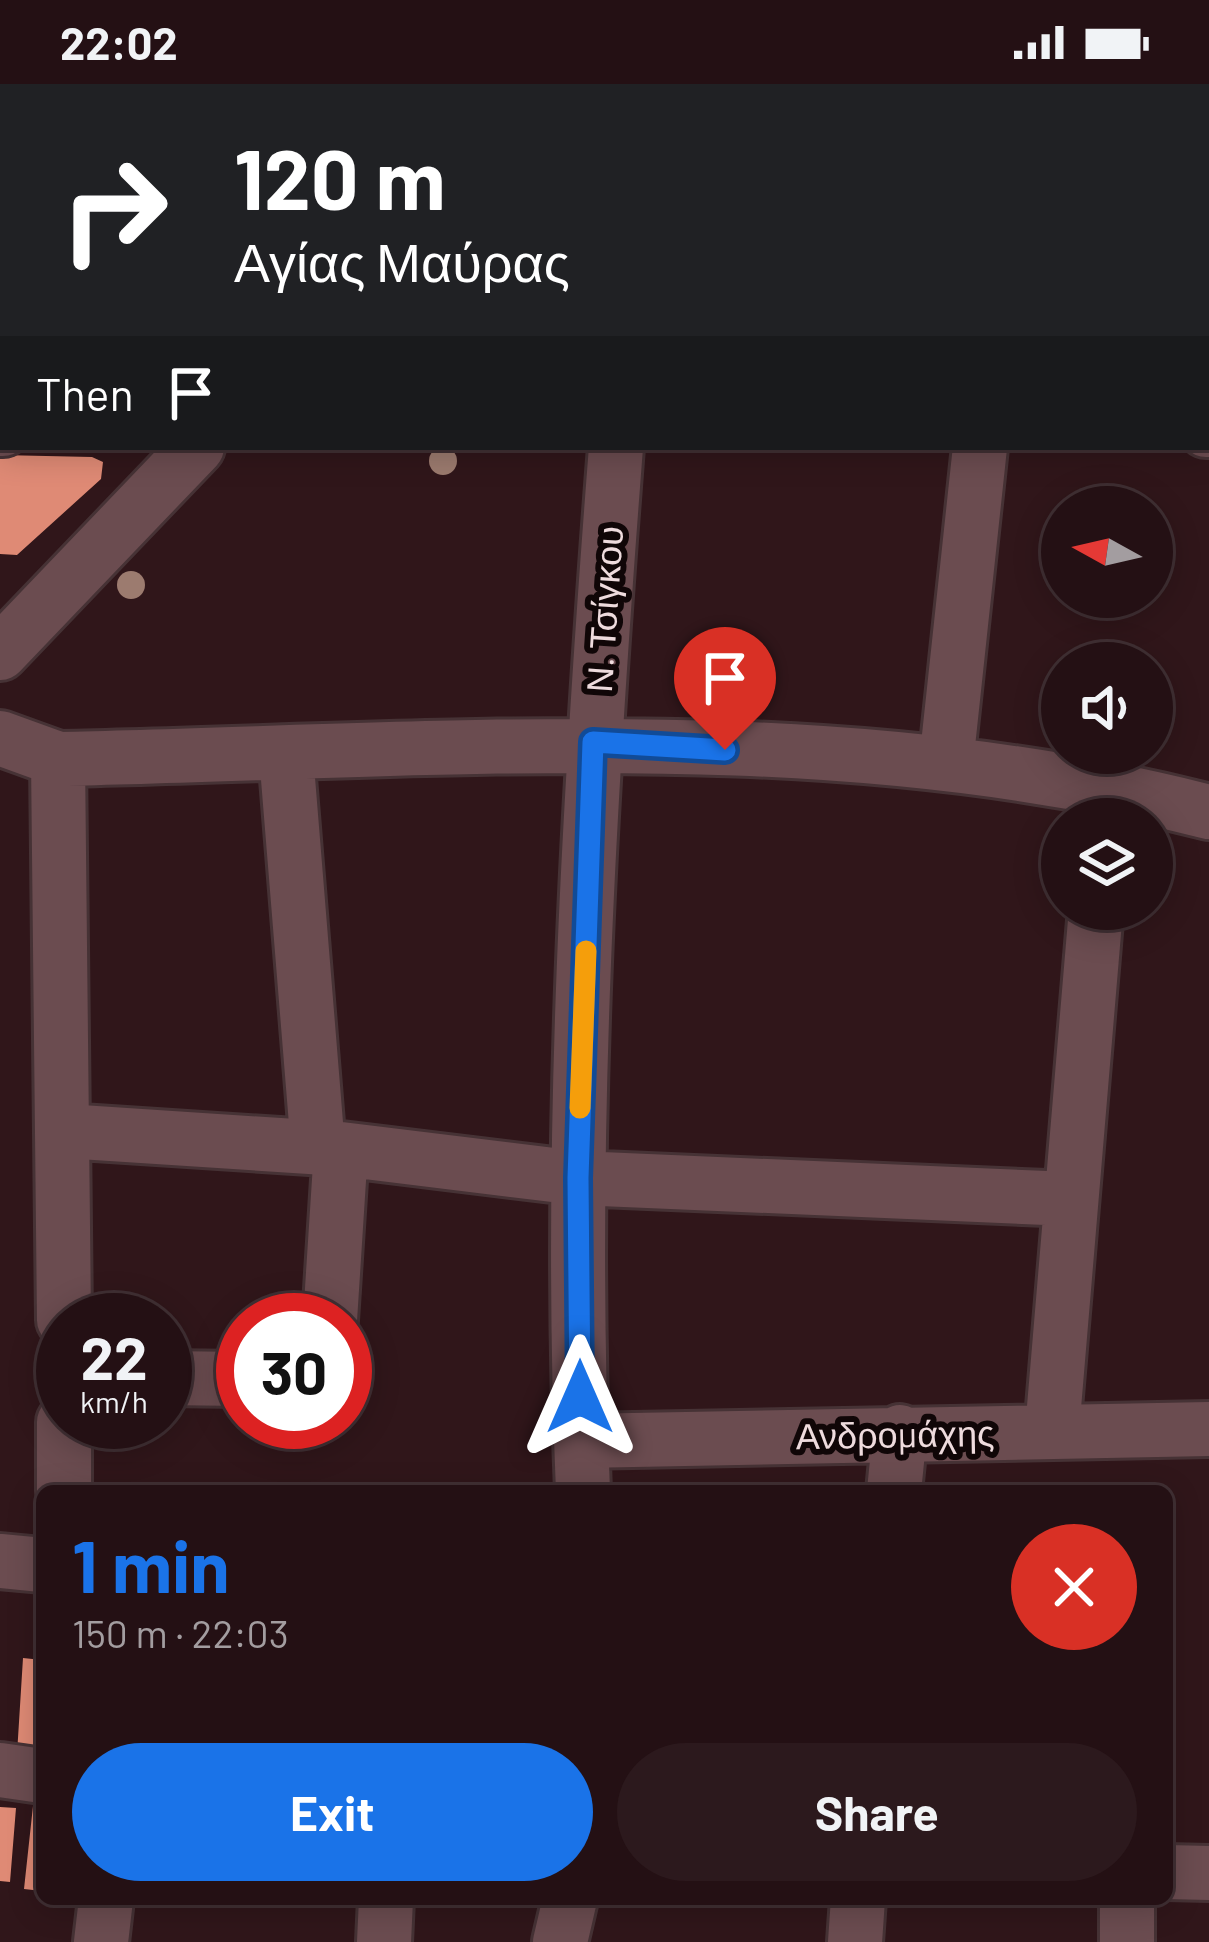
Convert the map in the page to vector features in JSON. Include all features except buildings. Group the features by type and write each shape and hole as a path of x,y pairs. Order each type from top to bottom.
{"street":[{"path":"0,653 194,450"},
{"name":"Ν. Τσίγκου","path":"582,1466 578,1178 593,742 616,450"},
{"path":"946,764 980,450"},
{"path":"0,738 58,759 593,742 946,764 1088,798"},
{"path":"286,754 329,1148 330,1293"},
{"path":"58,759 64,1293"},
{"path":"1173,809 1209,812"},
{"path":"1052,1431 1094,930"},
{"path":"64,1131 329,1148 578,1178 1071,1199"},
{"name":"Ανδρομάχης","path":"582,1466 900,1432 1209,1429"},
{"path":"896,1485 900,1432"},
{"path":"64,1449 64,1485"},
{"path":"0,1561 36,1564"},
{"path":"0,1770 36,1775"},
{"path":"1173,1872 1209,1873"},
{"path":"101,1942 105,1905"},
{"path":"384,1942 386,1905"},
{"path":"560,1942 569,1905"},
{"path":"855,1942 858,1905"},
{"path":"1126,1905 1127,1942"}],"slow traffic":[{"path":"580,1108 586,951"}],"route":[{"path":"580,1397 578,1178 593,742 725,750"}]}
